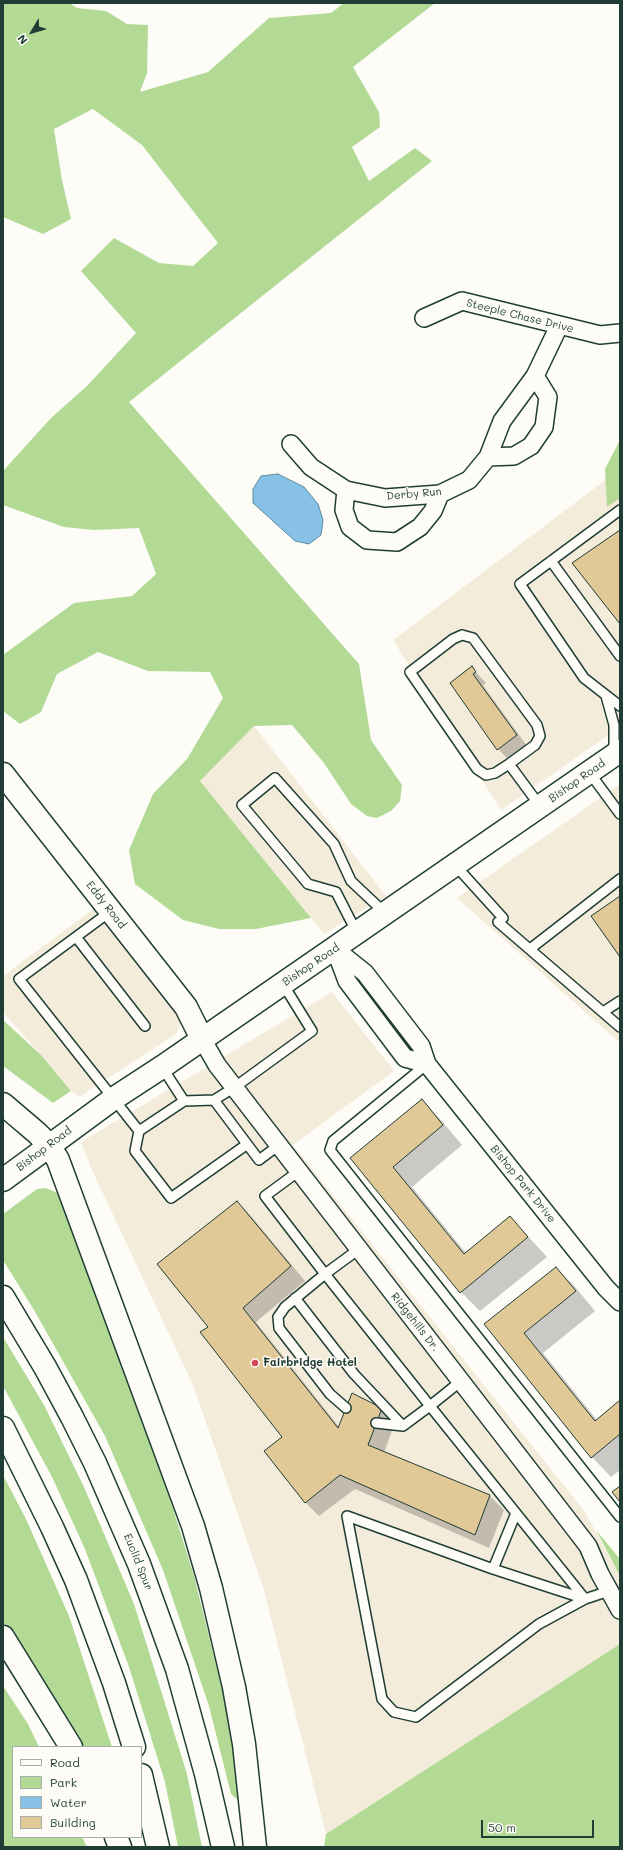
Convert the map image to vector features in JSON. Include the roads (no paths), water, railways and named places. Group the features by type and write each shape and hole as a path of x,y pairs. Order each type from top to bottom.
{"main road":[{"name":"Bishop Road","path":"8,1176 113,1099 335,949 617,753"},
{"name":"Eddy Road","path":"3,774 186,1007 202,1039"},
{"path":"3,1104 49,1145 58,1160 166,1451 202,1557 226,1649 240,1716 248,1774 255,1847"},
{"name":"Euclid Spur","path":"3,1297 72,1417 95,1463 139,1564 161,1623 185,1698 206,1774 223,1847"},
{"path":"3,1428 52,1527 76,1580 114,1683 134,1746"},
{"path":"3,1637 70,1746"},
{"path":"142,1779 158,1847"}],"street":[{"name":"Steeple Chase Drive","path":"424,318 462,301 600,335 620,333"},
{"name":"Derby Run","path":"291,444 311,467 346,490 385,498 440,494 469,480 488,457 502,421 535,376 559,326"},
{"path":"488,457 514,456 531,446 544,427 548,397 535,376"},
{"path":"346,490 344,510 350,527 367,540 397,542 420,527 432,511 440,494"},
{"path":"335,949 347,981 405,1058 427,1064"},
{"name":"Ridgehills Dr.","path":"202,1039 217,1064 234,1087 588,1546 609,1591 620,1610"},
{"name":"Bishop Park Drive","path":"427,1064 606,1288 620,1302"}],"lane":[{"path":"620,510 520,584 584,678 620,706"},
{"path":"551,561 620,656"},
{"path":"462,635 473,638 537,725 540,736 536,745 509,764 495,773 486,775 477,769 410,672 453,639 462,635"},
{"path":"606,696 614,725 617,753"},
{"path":"509,764 540,806"},
{"path":"589,772 620,814"},
{"path":"357,933 336,892 308,884 242,805 275,778 334,844 350,881 386,913"},
{"path":"455,865 501,920 530,949 620,1027"},
{"path":"530,949 620,879"},
{"path":"336,892 350,881"},
{"path":"111,911 19,979 139,1131"},
{"path":"76,937 145,1026"},
{"path":"246,1145 171,1198 134,1151 139,1131 184,1102 214,1100 312,1031 283,984"},
{"path":"603,1012 620,1001"},
{"path":"427,1064 333,1141 330,1150 620,1517"},
{"path":"162,1067 184,1102"},
{"path":"214,1100 246,1145 259,1160 279,1145"},
{"path":"299,1171 265,1196 325,1274 585,1599"},
{"path":"346,1408 330,1394 280,1328 278,1317 285,1306 359,1249"},
{"path":"295,1298 354,1374 403,1426"},
{"path":"376,1423 403,1426 461,1381"},
{"path":"493,1569 516,1513"},
{"path":"585,1599 493,1569 347,1516 382,1699 394,1712 416,1717 539,1624 585,1599 609,1591"}],"water":[{"path":"278,474 304,487 318,504 323,520 321,535 309,544 295,541 253,503 253,489 261,476"}],"place":[{"name":"Fairbridge Hotel","path":"255,1363"}]}
